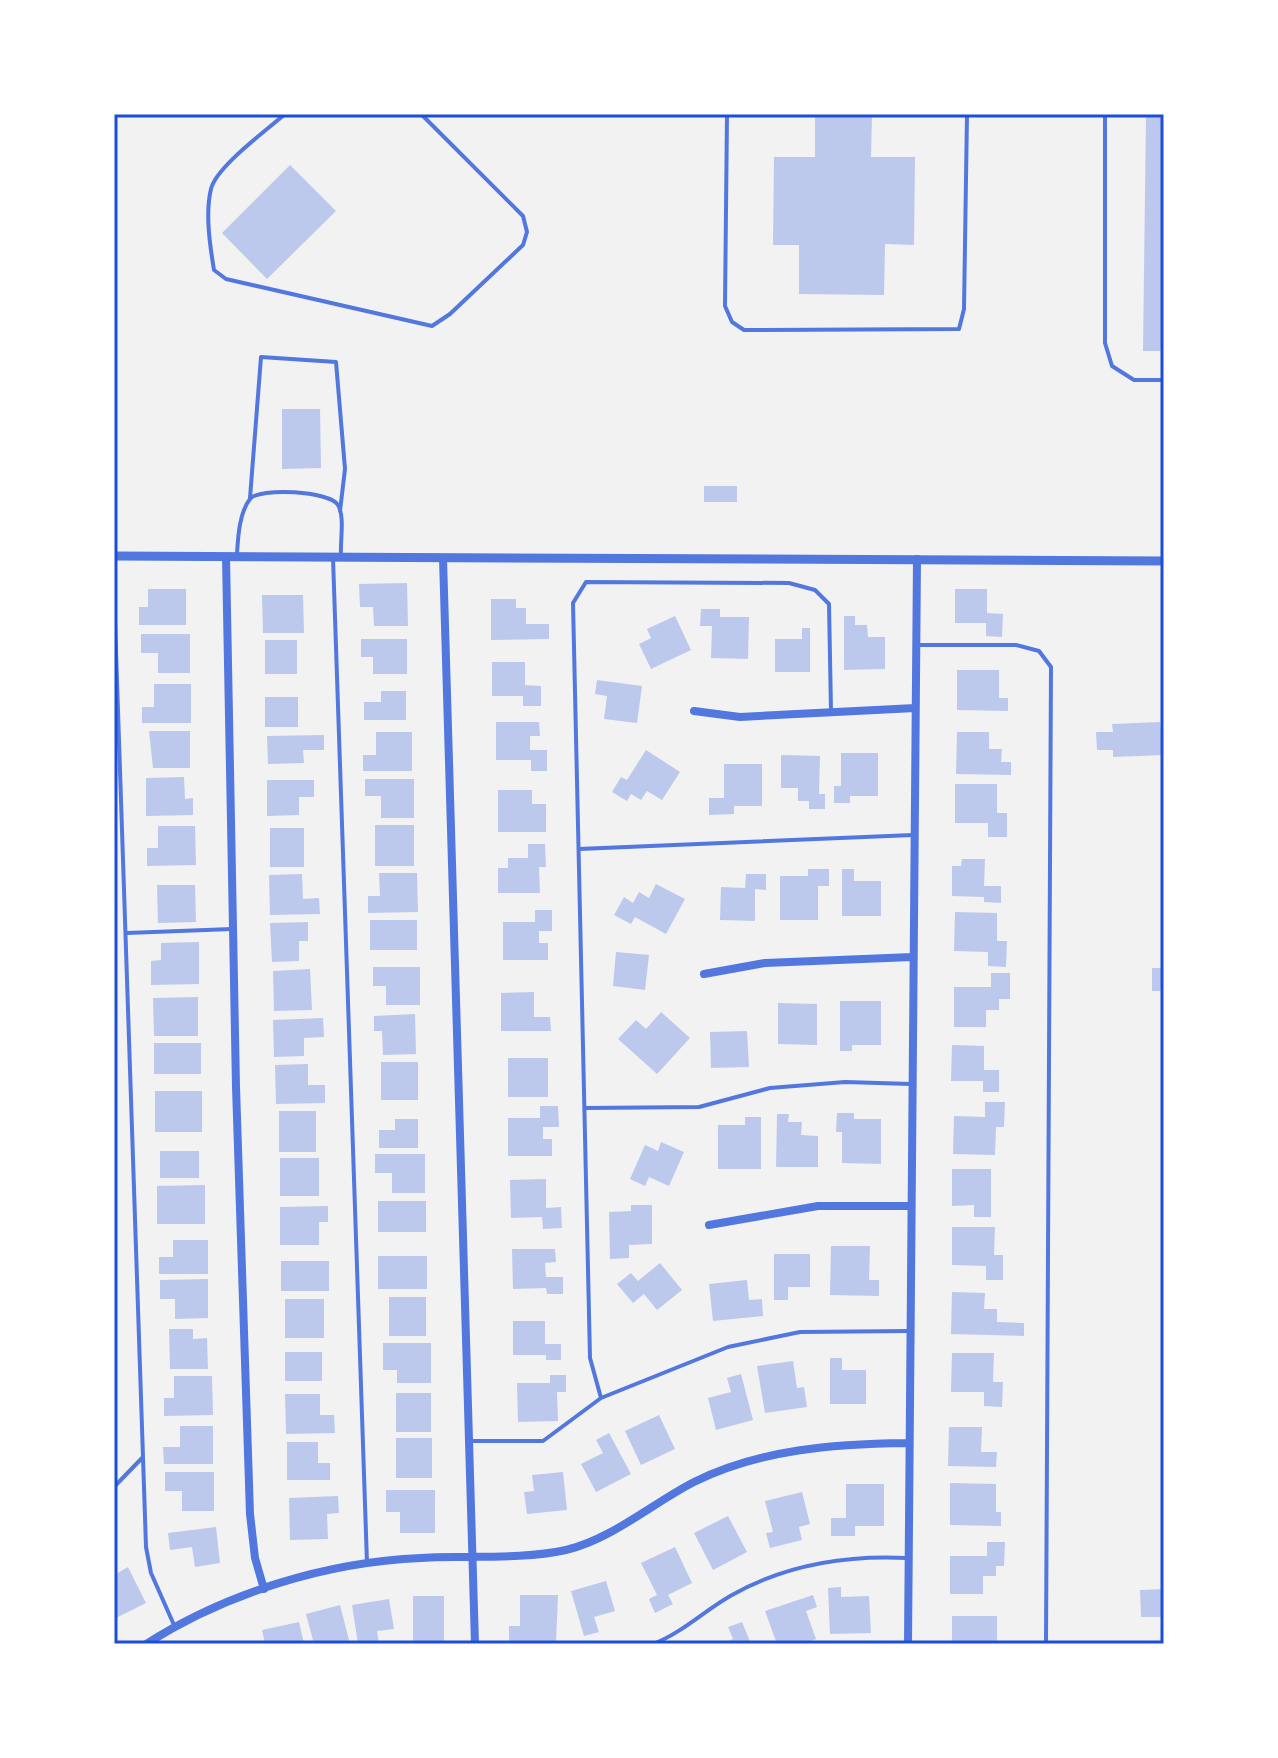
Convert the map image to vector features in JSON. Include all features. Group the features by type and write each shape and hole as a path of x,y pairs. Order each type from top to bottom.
{"street":[{"path":"114,556 1164,561"},
{"path":"226,557 250,1514 255,1558 264,1589"},
{"path":"443,558 475,1644"},
{"path":"908,1644 907,1443 917,559"},
{"path":"694,711 740,717 915,708"},
{"path":"704,974 765,963 912,957"},
{"path":"709,1225 818,1206 911,1206"},
{"path":"146,1644 175,1627 264,1589 367,1563 546,1552 585,1543 692,1483 757,1458 810,1448 907,1443"}],"lane":[{"path":"285,114 226,168 211,187 210,245 214,270 226,279 432,326 450,314 523,245 527,232 523,216 421,114"},
{"path":"727,114 725,306 732,322 744,330 759,330 959,329 964,309 967,114"},
{"path":"1105,114 1105,343 1112,366 1134,380 1164,380"},
{"path":"237,557 239,532 250,498 261,357 336,362 345,469 337,558 367,1563"},
{"path":"250,498 259,492 327,494 336,501 340,511"},
{"path":"601,1398 590,1358 573,603 586,582 789,583 815,590 829,604 831,711"},
{"path":"114,591 143,1457 151,1573 175,1627"},
{"path":"916,645 1016,645 1039,651 1051,667 1046,1644"},
{"path":"579,849 913,835"},
{"path":"127,933 233,929"},
{"path":"585,1108 699,1107 770,1088 845,1082 911,1084"},
{"path":"468,1441 543,1441 601,1398 742,1344 800,1332 909,1331"},
{"path":"114,1487 143,1457"},
{"path":"653,1644 733,1594 790,1569 855,1556 907,1558"}],"building":[{"path":"815,114 872,114 871,157 915,157 914,245 885,244 884,295 799,294 799,245 773,245 774,157 815,157"},
{"path":"1146,114 1164,114 1164,351 1143,351"},
{"path":"290,165 336,211 267,279 222,233"},
{"path":"282,409 320,409 321,468 282,469"},
{"path":"704,486 737,486 737,502 704,502"},
{"path":"407,583 408,626 374,626 373,607 360,607 359,584"},
{"path":"148,589 186,589 186,625 139,625 139,607 148,607"},
{"path":"955,589 987,589 987,613 1003,614 1002,637 986,636 986,623 955,623"},
{"path":"262,595 303,595 304,633 263,633"},
{"path":"491,599 516,599 516,608 526,608 526,624 549,624 549,639 491,640"},
{"path":"701,609 720,609 720,617 749,617 748,659 711,658 712,626 700,626"},
{"path":"675,616 691,650 651,669 639,644 651,638 647,629"},
{"path":"844,616 855,616 855,625 867,625 868,637 885,637 885,669 844,670"},
{"path":"802,628 810,628 810,672 775,672 775,639 802,639"},
{"path":"141,634 190,634 190,673 158,673 158,653 141,653"},
{"path":"361,639 407,639 407,674 373,674 373,657 361,657"},
{"path":"265,640 297,640 297,674 265,674"},
{"path":"492,662 525,662 525,685 541,686 541,706 523,706 523,696 492,696"},
{"path":"957,670 999,670 999,698 1008,698 1008,711 957,710"},
{"path":"597,680 642,686 637,723 604,719 607,696 595,694"},
{"path":"154,684 191,684 191,723 142,723 142,707 154,707"},
{"path":"381,691 406,691 406,720 364,720 364,702 381,702"},
{"path":"265,697 298,697 298,727 265,727"},
{"path":"496,722 539,722 540,736 530,736 530,750 547,750 547,771 531,771 531,760 496,760"},
{"path":"1160,722 1164,755 1113,757 1113,750 1097,750 1096,732 1113,732 1112,724"},
{"path":"149,731 190,731 190,768 153,768"},
{"path":"376,732 412,732 412,771 363,771 363,755 376,755"},
{"path":"957,732 989,732 989,749 1002,749 1001,762 1011,762 1011,775 956,774"},
{"path":"324,735 324,750 303,750 304,763 268,764 267,736"},
{"path":"646,750 680,772 662,800 647,791 641,800 631,794 627,801 612,792 621,777 627,780"},
{"path":"841,753 878,753 878,796 850,796 850,803 834,803 834,786 841,786"},
{"path":"781,755 820,756 819,794 825,794 825,809 809,809 809,801 798,801 798,788 781,788"},
{"path":"724,764 762,764 762,806 734,806 734,814 709,815 709,798 724,798"},
{"path":"184,777 185,799 193,798 193,815 146,816 146,778"},
{"path":"365,779 414,779 414,818 381,818 381,796 365,796"},
{"path":"267,780 314,780 314,797 299,797 299,815 267,816"},
{"path":"955,784 997,784 997,813 1007,813 1007,837 988,837 988,823 955,823"},
{"path":"498,790 532,790 532,804 546,804 546,832 498,832"},
{"path":"375,825 414,825 414,866 375,866"},
{"path":"158,826 195,826 196,865 147,866 147,848 158,848"},
{"path":"270,828 304,828 304,867 270,867"},
{"path":"528,844 545,844 546,867 539,867 540,893 498,893 498,868 508,868 508,858 528,858"},
{"path":"962,859 985,859 984,886 1001,886 1001,903 984,902 984,897 952,896 952,866 961,866"},
{"path":"808,869 829,869 829,886 818,886 818,920 780,920 780,876 808,876"},
{"path":"842,869 854,869 854,881 881,881 881,916 842,916"},
{"path":"379,873 417,873 418,912 368,913 368,896 380,896"},
{"path":"302,874 303,899 319,898 320,914 270,915 269,875"},
{"path":"746,874 766,874 766,890 755,889 755,921 720,920 721,887 745,888"},
{"path":"656,884 685,899 666,934 635,917 631,924 614,915 624,897 633,903 639,892 649,898"},
{"path":"157,885 195,885 196,922 158,923"},
{"path":"535,910 552,910 552,931 539,931 539,943 548,943 548,960 503,960 503,922 535,922"},
{"path":"955,912 997,913 997,941 1007,941 1006,967 988,966 988,952 954,951"},
{"path":"370,920 417,920 417,950 370,950"},
{"path":"308,922 308,941 299,941 299,961 272,962 270,923"},
{"path":"199,942 199,984 151,985 151,961 161,960 161,943"},
{"path":"616,952 649,955 645,990 613,986"},
{"path":"373,967 420,967 420,1005 386,1005 386,986 373,986"},
{"path":"1152,968 1164,968 1164,991 1152,991"},
{"path":"310,969 312,1010 274,1011 273,971"},
{"path":"991,973 1010,973 1010,999 999,999 999,1010 986,1010 986,1027 954,1027 954,987 991,987"},
{"path":"534,992 534,1017 550,1017 551,1031 501,1031 501,993"},
{"path":"198,997 198,1036 154,1036 153,998"},
{"path":"840,1001 881,1001 881,1045 852,1045 852,1051 840,1051"},
{"path":"778,1003 817,1004 817,1045 778,1044"},
{"path":"661,1012 690,1038 657,1074 618,1039 636,1020 646,1029"},
{"path":"415,1014 416,1054 383,1055 382,1031 374,1031 374,1016"},
{"path":"323,1018 324,1037 304,1038 304,1056 274,1057 273,1020"},
{"path":"747,1031 749,1067 711,1068 710,1032"},
{"path":"154,1043 201,1043 201,1074 154,1074"},
{"path":"952,1045 984,1046 984,1070 999,1070 999,1092 983,1092 983,1081 951,1081"},
{"path":"508,1058 548,1058 548,1097 508,1097"},
{"path":"381,1062 418,1062 418,1100 381,1100"},
{"path":"308,1064 308,1085 325,1085 325,1103 276,1104 275,1065"},
{"path":"155,1091 202,1091 202,1132 155,1132"},
{"path":"985,1102 1005,1102 1004,1127 996,1127 995,1155 953,1154 954,1116 985,1117"},
{"path":"540,1106 558,1106 559,1127 543,1127 543,1139 552,1139 552,1156 508,1156 508,1118 540,1118"},
{"path":"279,1111 316,1111 316,1152 279,1152"},
{"path":"837,1113 854,1113 854,1119 881,1119 881,1164 842,1163 842,1132 836,1132"},
{"path":"777,1114 789,1114 788,1122 802,1122 801,1135 818,1136 818,1167 776,1167"},
{"path":"745,1117 761,1117 761,1169 718,1169 718,1125 745,1125"},
{"path":"395,1119 418,1119 418,1148 379,1148 379,1130 395,1130"},
{"path":"661,1142 684,1152 669,1186 649,1177 645,1186 630,1179 645,1145 658,1151"},
{"path":"160,1151 199,1151 199,1178 160,1178"},
{"path":"375,1154 425,1154 425,1193 392,1193 392,1173 375,1173"},
{"path":"280,1158 319,1158 319,1196 280,1196"},
{"path":"952,1169 991,1169 991,1217 974,1217 974,1205 952,1206"},
{"path":"546,1179 546,1208 561,1207 562,1228 543,1229 542,1217 511,1218 510,1180"},
{"path":"205,1185 205,1224 157,1224 157,1186"},
{"path":"378,1201 426,1201 426,1232 378,1232"},
{"path":"631,1205 652,1205 652,1244 629,1245 629,1258 610,1259 609,1212 631,1211"},
{"path":"328,1206 328,1222 319,1222 319,1245 280,1245 280,1207"},
{"path":"952,1227 995,1227 994,1255 1003,1255 1003,1280 986,1280 986,1266 952,1265"},
{"path":"173,1240 208,1240 208,1274 159,1274 159,1257 173,1257"},
{"path":"831,1246 870,1246 869,1280 879,1280 879,1296 830,1295"},
{"path":"512,1249 555,1249 556,1262 545,1263 546,1277 563,1277 563,1294 547,1294 546,1288 513,1289"},
{"path":"774,1254 810,1254 810,1287 788,1287 788,1300 774,1300"},
{"path":"378,1256 427,1256 427,1289 378,1289"},
{"path":"281,1261 329,1261 329,1291 281,1291"},
{"path":"660,1263 682,1290 657,1310 644,1294 633,1303 617,1284 631,1273 638,1281"},
{"path":"208,1279 208,1318 175,1319 175,1299 160,1299 160,1280"},
{"path":"747,1280 749,1300 762,1299 763,1316 713,1321 709,1284"},
{"path":"952,1292 985,1293 984,1309 997,1309 997,1322 1024,1323 1024,1336 951,1334"},
{"path":"389,1297 426,1297 426,1336 389,1336"},
{"path":"285,1299 324,1299 324,1338 285,1338"},
{"path":"513,1321 545,1321 545,1344 561,1344 561,1360 546,1360 546,1355 513,1355"},
{"path":"169,1329 193,1329 193,1339 207,1338 208,1369 170,1369"},
{"path":"383,1343 431,1343 431,1383 397,1383 397,1370 383,1370"},
{"path":"285,1352 322,1352 322,1381 285,1381"},
{"path":"952,1353 994,1353 993,1382 1003,1382 1002,1407 984,1406 984,1392 951,1392"},
{"path":"830,1358 842,1358 842,1370 866,1370 866,1404 830,1404"},
{"path":"793,1361 797,1388 804,1387 807,1407 765,1413 757,1366"},
{"path":"741,1374 753,1420 716,1430 708,1398 731,1392 727,1378"},
{"path":"550,1375 566,1375 566,1392 557,1392 558,1421 518,1422 517,1383 550,1383"},
{"path":"174,1376 212,1376 213,1415 164,1416 164,1398 174,1398"},
{"path":"396,1393 431,1393 431,1432 396,1432"},
{"path":"285,1394 320,1394 320,1415 334,1415 335,1433 286,1434"},
{"path":"659,1415 675,1449 641,1465 625,1431"},
{"path":"180,1426 213,1426 213,1464 164,1464 163,1447 180,1447"},
{"path":"949,1427 982,1427 981,1452 997,1452 996,1467 948,1466"},
{"path":"609,1433 631,1474 596,1492 581,1464 603,1453 596,1440"},
{"path":"396,1438 432,1438 432,1478 396,1478"},
{"path":"287,1442 318,1442 318,1463 330,1463 330,1480 287,1480"},
{"path":"165,1472 214,1472 214,1511 182,1511 182,1491 165,1491"},
{"path":"563,1472 567,1510 527,1514 524,1492 534,1491 532,1475"},
{"path":"950,1483 996,1484 996,1512 1001,1512 1001,1526 950,1525"},
{"path":"846,1484 884,1484 884,1526 855,1526 855,1536 831,1536 831,1518 846,1518"},
{"path":"386,1490 435,1490 435,1533 400,1533 400,1512 386,1512"},
{"path":"802,1492 810,1524 799,1527 802,1540 770,1548 766,1533 773,1532 765,1501"},
{"path":"338,1496 339,1513 327,1514 328,1539 290,1540 289,1498"},
{"path":"728,1516 747,1552 713,1570 694,1533"},
{"path":"216,1527 220,1563 195,1567 192,1547 170,1550 168,1533"},
{"path":"987,1542 1005,1542 1004,1566 996,1566 996,1576 983,1576 983,1594 950,1594 950,1556 987,1556"},
{"path":"675,1547 692,1583 668,1595 673,1604 655,1613 649,1599 657,1595 641,1563"},
{"path":"128,1567 146,1603 114,1619 114,1575"},
{"path":"606,1581 615,1611 594,1617 599,1632 584,1636 571,1591"},
{"path":"841,1587 841,1597 869,1596 871,1633 830,1634 828,1588"},
{"path":"1164,1589 1164,1617 1141,1617 1140,1590"},
{"path":"520,1595 558,1595 556,1642 509,1641 509,1626 520,1626"},
{"path":"813,1595 817,1607 806,1611 816,1639 803,1644 777,1644 765,1611"},
{"path":"413,1596 444,1596 444,1643 413,1643"},
{"path":"389,1599 394,1629 377,1631 379,1644 358,1644 352,1605"},
{"path":"340,1605 350,1644 314,1644 306,1614"},
{"path":"952,1616 997,1616 997,1644 952,1644"},
{"path":"299,1622 304,1644 265,1644 262,1630"},
{"path":"742,1622 751,1644 721,1644 733,1639 728,1627"}]}
